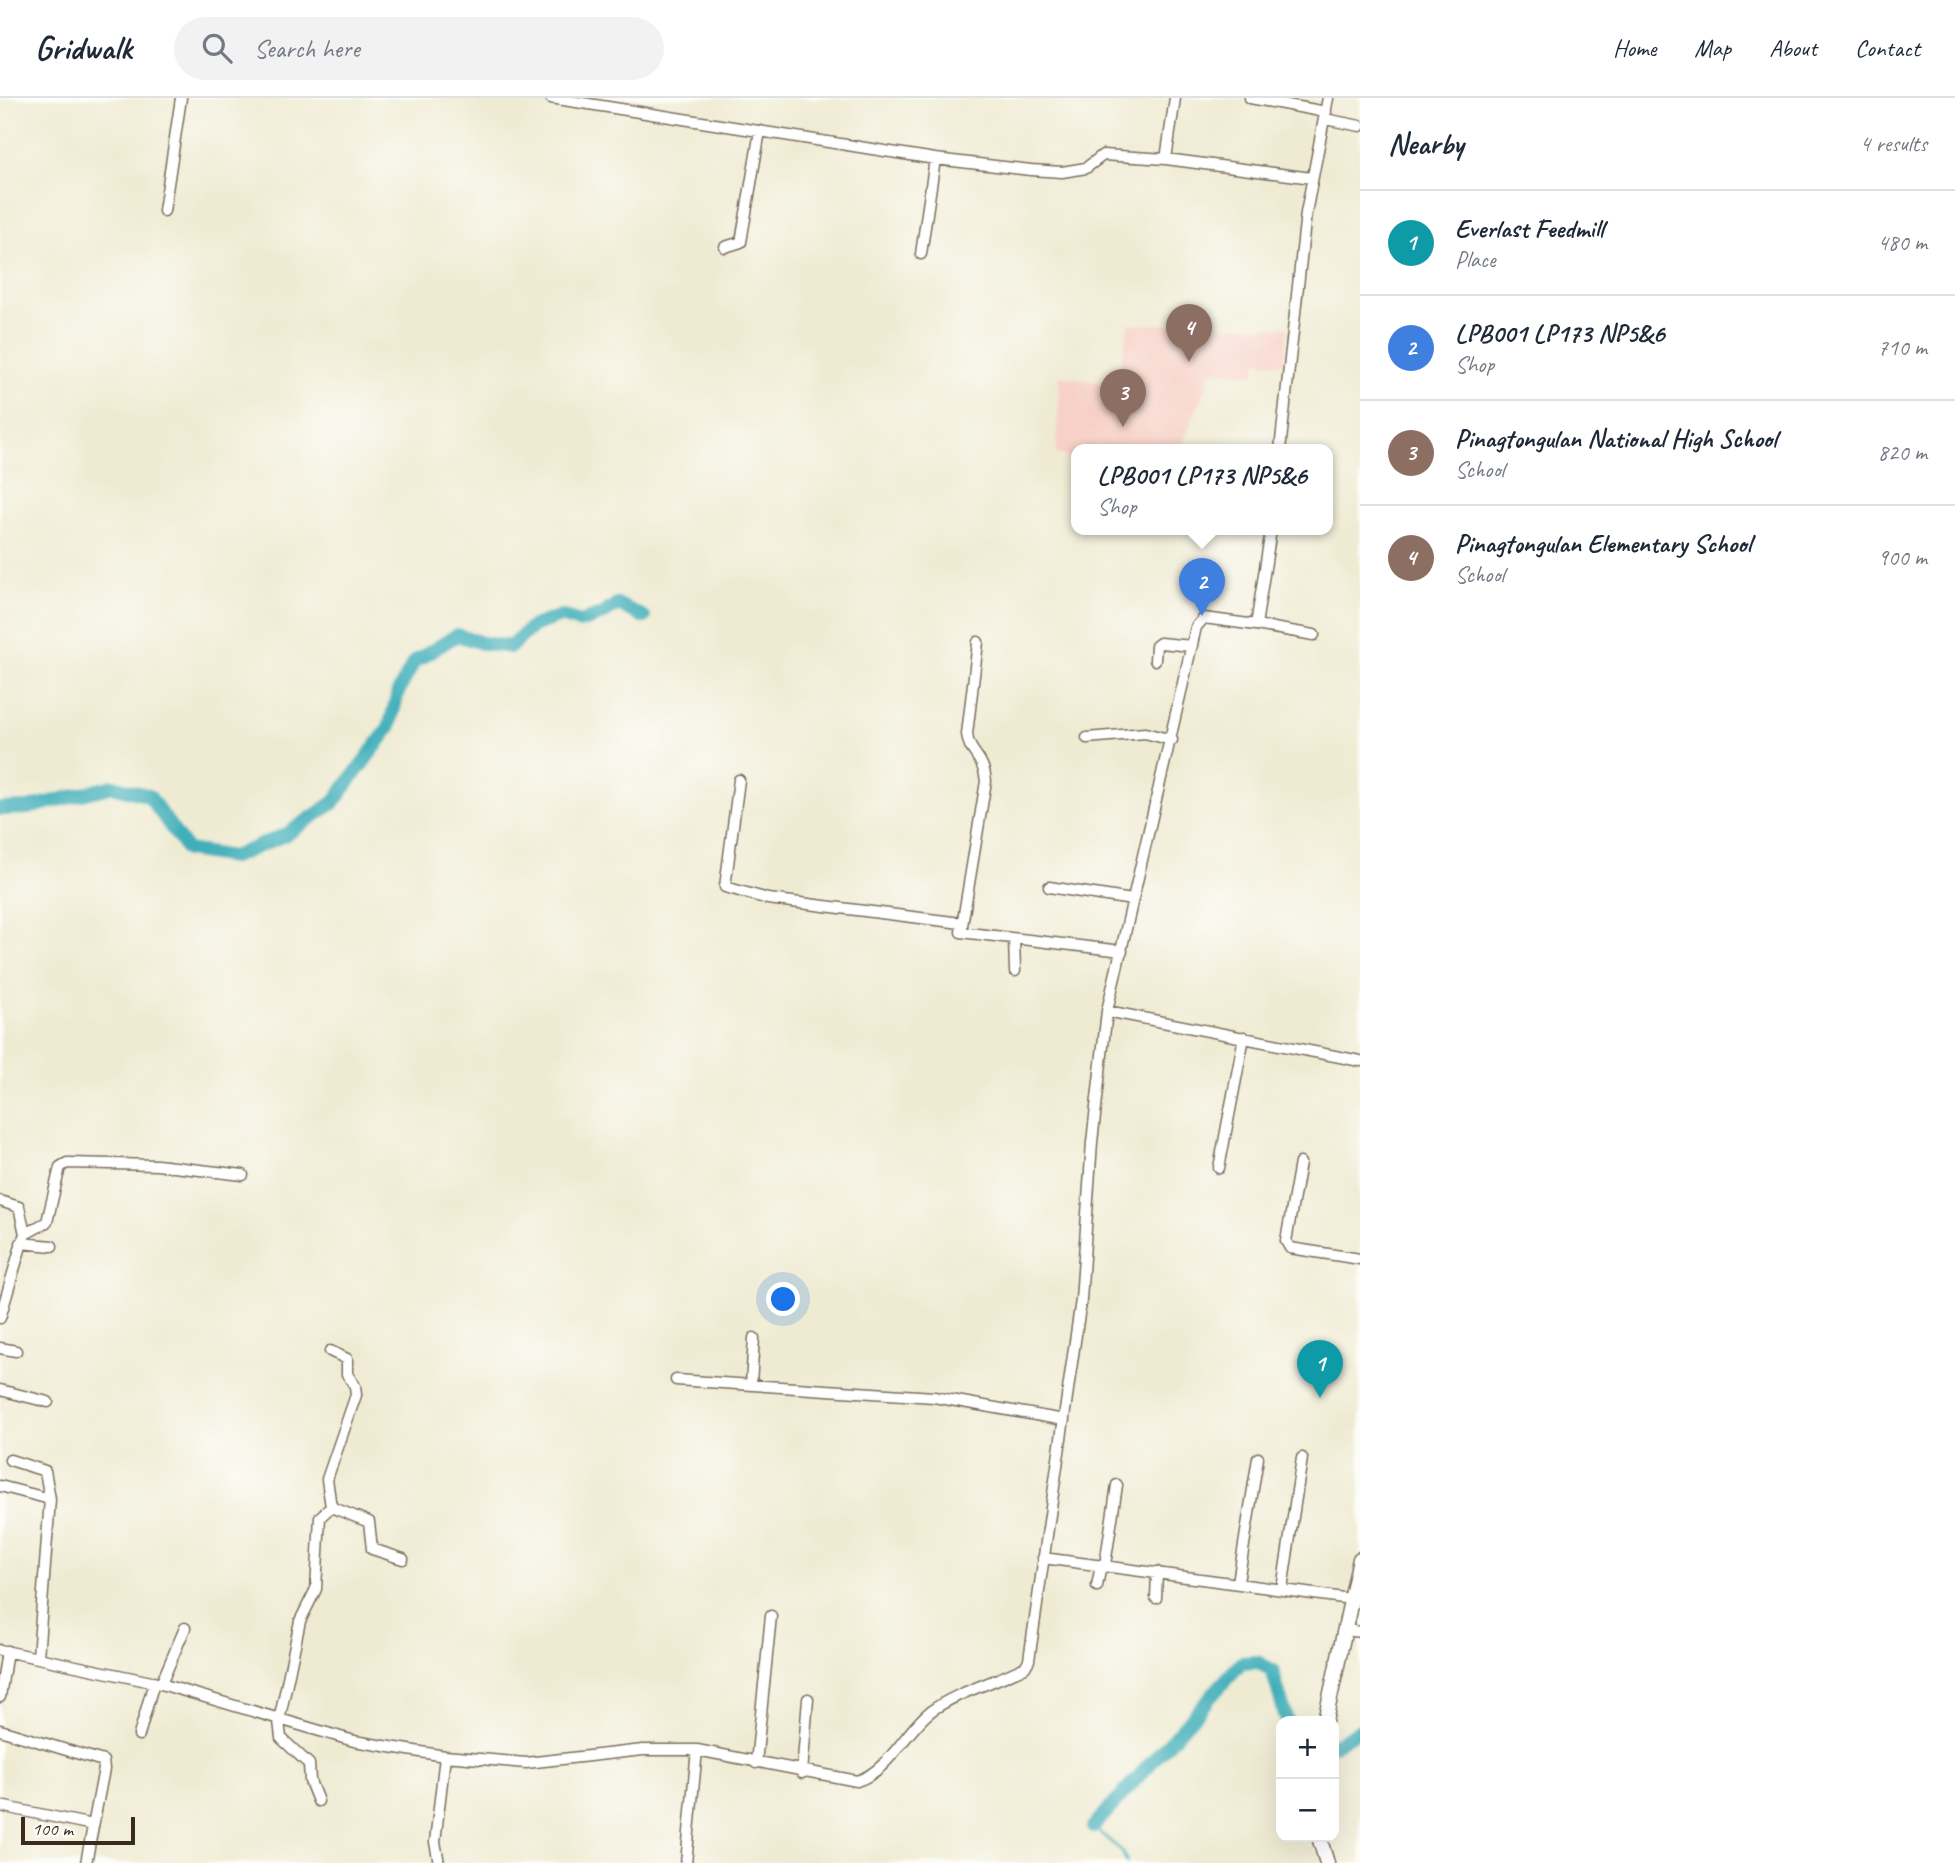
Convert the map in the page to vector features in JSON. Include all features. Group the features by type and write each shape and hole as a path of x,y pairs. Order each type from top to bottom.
{"main road":[{"path":"1327,1716 1353,1631 1351,1599 1360,1559"},
{"path":"1321,1842 1327,1863"}],"street":[{"path":"164,211 181,98"},
{"path":"551,98 935,159 1062,172 1086,168 1102,155 1166,159 1312,178"},
{"path":"1166,159 1175,98"},
{"path":"1250,98 1360,126"},
{"path":"1281,444 1295,332 1301,249 1328,98"},
{"path":"725,247 741,242 760,131"},
{"path":"921,254 935,159"},
{"path":"1256,625 1269,535"},
{"path":"0,1697 3,1650 157,1683 354,1741 445,1756 526,1763 643,1751 697,1750 844,1780 865,1779 933,1710 964,1693 1025,1667 1029,1660 1081,1300 1092,1142 1107,1011 1172,740 1196,627 1204,618 1314,635"},
{"path":"978,642 967,734 968,744 982,760 986,781 961,923 963,933 1122,951"},
{"path":"1155,660 1156,646 1160,643 1192,646"},
{"path":"1087,738 1145,733 1172,740"},
{"path":"739,780 725,887 768,899 961,923"},
{"path":"1049,887 1132,900"},
{"path":"1014,939 1015,971"},
{"path":"1107,1011 1360,1061"},
{"path":"1219,1168 1244,1037"},
{"path":"23,1239 47,1222 57,1171 67,1163 157,1165 243,1175"},
{"path":"1300,1163 1286,1241 1290,1248 1360,1259"},
{"path":"0,1201 19,1207 23,1239 0,1318"},
{"path":"23,1239 52,1246"},
{"path":"751,1384 754,1338"},
{"path":"0,1348 16,1351"},
{"path":"330,1351 346,1359 347,1374 355,1385 356,1395 327,1479 331,1507"},
{"path":"676,1380 934,1397 1064,1420"},
{"path":"0,1390 48,1402"},
{"path":"1238,1582 1258,1458"},
{"path":"1282,1589 1301,1458"},
{"path":"10,1460 45,1472 50,1499 38,1657"},
{"path":"1097,1587 1117,1485"},
{"path":"0,1486 50,1499"},
{"path":"331,1507 369,1522 372,1549 403,1559"},
{"path":"318,1801 310,1781 309,1764 281,1738 279,1721 300,1621 316,1589 320,1517 331,1507"},
{"path":"1043,1558 1351,1599"},
{"path":"1156,1598 1157,1572"},
{"path":"756,1763 771,1616"},
{"path":"139,1735 157,1683 185,1628"},
{"path":"802,1773 808,1699"},
{"path":"0,1730 103,1761 104,1769 86,1863"},
{"path":"686,1863 697,1750"},
{"path":"439,1863 435,1842 445,1756"},
{"path":"0,1806 93,1825"}],"shaded area":[{"path":"1129,324 1288,327 1284,363 1256,362 1256,374 1212,371 1182,444 1071,444 1071,458 1056,454 1060,376 1117,385"}],"waterway":[{"path":"0,809 28,808 113,786 149,796 187,850 233,857 287,834 333,803 389,728 398,692 414,662 457,635 482,643 510,647 533,626 561,616 580,622 603,614 617,604 644,617"},
{"path":"1093,1827 1241,1663 1257,1662 1272,1670 1286,1716"},
{"path":"1339,1742 1360,1730"},
{"path":"1093,1827 1122,1851 1127,1863"}],"place":[{"name":"Pinagtongulan Elementary School","path":"1189,362"},
{"name":"Pinagtongulan National High School","path":"1123,427"},
{"name":"LPB001 LP173 NP5&6","path":"1202,616"},
{"name":"Everlast Feedmill","path":"1320,1398"}]}
